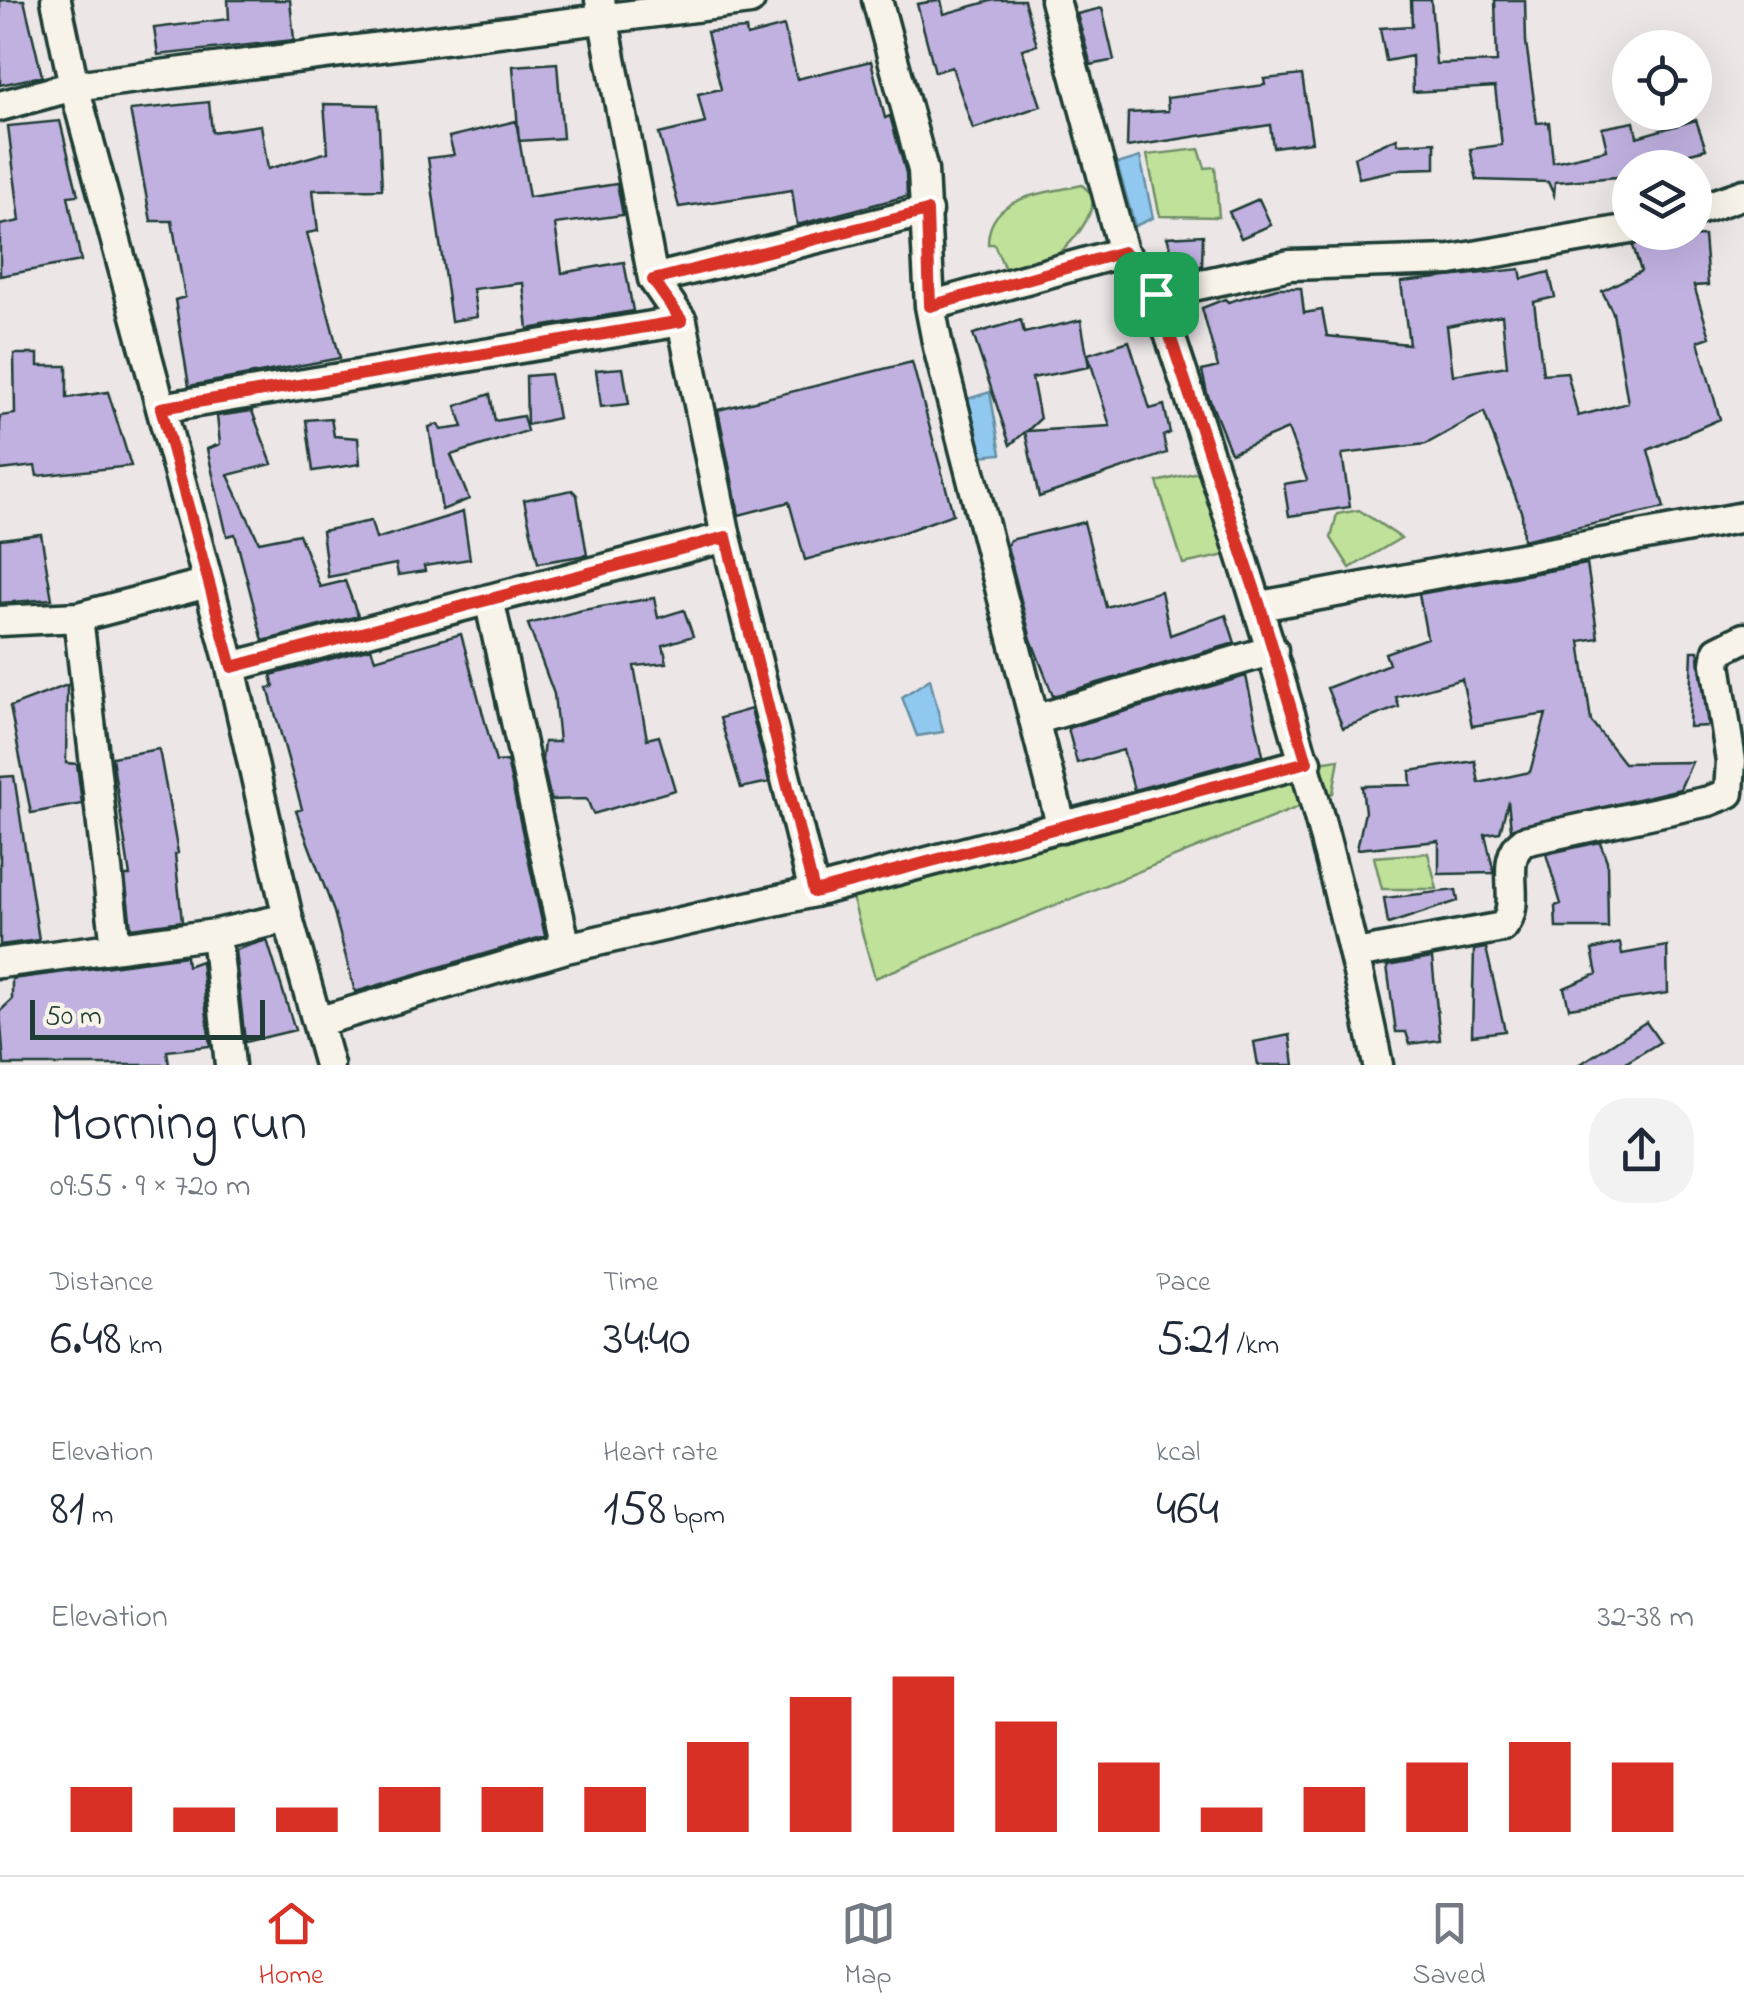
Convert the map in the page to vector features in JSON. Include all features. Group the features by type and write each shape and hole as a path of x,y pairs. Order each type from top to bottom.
{"street":[{"path":"56,0 74,86 232,667 288,918 329,1065"},
{"path":"0,106 74,86 601,9 750,0"},
{"path":"877,0 924,170 930,306 1062,828"},
{"path":"1055,0 1123,252 1156,294 1260,606 1307,762 1356,954 1378,1065"},
{"path":"601,9 653,280 682,321 726,537 814,892"},
{"path":"1712,205 1744,194"},
{"path":"653,280 927,211"},
{"path":"1156,294 1290,264 1451,260 1612,232"},
{"path":"930,306 1123,252"},
{"path":"161,408 682,321"},
{"path":"1260,606 1744,516"},
{"path":"232,667 726,537"},
{"path":"0,622 78,617 208,582"},
{"path":"490,599 566,948"},
{"path":"78,617 116,947"},
{"path":"1356,954 1503,927 1514,912 1512,858 1524,841 1729,794 1731,761 1716,664 1718,651 1744,638"},
{"path":"1034,720 1273,650"},
{"path":"317,1022 566,948 814,892 1307,762"},
{"path":"0,963 216,934 288,918"},
{"path":"216,934 230,1065"}],"green space":[{"path":"1199,149 1205,168 1215,167 1219,217 1160,216 1147,155"},
{"path":"1082,185 1094,196 1086,220 1072,241 1031,275 1005,269 994,244 988,244 997,215 1020,200"},
{"path":"1202,471 1226,555 1183,564 1157,482"},
{"path":"1359,510 1401,538 1350,568 1331,538 1337,514"},
{"path":"1339,759 1333,793 875,978 848,883 1285,767"},
{"path":"1428,853 1437,889 1382,889 1374,857"}],"water":[{"path":"1140,157 1153,218 1135,226 1117,164"},
{"path":"990,392 1001,454 981,456 967,399"},
{"path":"930,679 943,732 917,736 902,697"}],"building":[{"path":"0,0 24,0 42,76 0,85"},
{"path":"228,0 290,0 294,40 158,55 154,28 229,19"},
{"path":"941,0 944,14 994,0 1024,0 1037,45 1022,49 1041,106 973,129 952,67 935,72 917,4"},
{"path":"1411,0 1431,0 1436,64 1497,62 1495,0 1525,0 1526,42 1537,123 1549,122 1553,162 1607,150 1602,128 1612,126 1612,130 1636,130 1637,137 1661,130 1699,130 1706,149 1612,150 1612,177 1555,182 1554,195 1548,182 1477,180 1470,149 1502,145 1495,87 1413,92 1412,56 1386,61 1380,28 1412,26"},
{"path":"1102,8 1114,60 1091,65 1077,14"},
{"path":"784,26 797,79 871,61 885,118 890,116 906,173 907,196 797,225 792,190 679,207 659,134 705,123 698,94 721,89 707,32 746,29 747,36"},
{"path":"557,63 563,138 519,141 513,66"},
{"path":"1302,75 1312,142 1273,147 1270,125 1127,147 1128,113 1168,111 1167,98 1265,85 1264,79"},
{"path":"209,102 212,132 261,125 268,169 328,152 324,104 378,105 382,189 313,190 318,231 307,233 340,358 189,386 175,300 185,297 172,221 151,221 130,110"},
{"path":"60,121 78,195 68,196 81,261 0,276 0,225 20,221 8,126"},
{"path":"516,121 529,197 617,184 623,215 555,224 562,273 624,262 633,311 528,329 523,283 473,289 477,317 451,321 428,158 454,155 449,137"},
{"path":"1397,138 1398,144 1435,142 1435,168 1402,169 1359,178 1354,157"},
{"path":"1259,199 1271,225 1241,238 1229,212"},
{"path":"1203,235 1202,266 1178,270 1167,237"},
{"path":"1634,250 1705,250 1708,285 1694,286 1710,337 1698,341 1720,419 1648,450 1664,508 1523,540 1522,514 1484,412 1426,444 1342,454 1350,507 1289,516 1284,484 1307,480 1288,429 1231,453 1207,393 1202,371 1218,367 1202,308 1277,288 1301,288 1304,313 1322,310 1327,336 1409,344 1401,282 1520,269 1522,279 1549,272 1555,297 1534,302 1543,374 1567,372 1578,416 1628,403 1613,313 1602,291 1641,271","holes":["1502,315 1507,366 1453,375 1447,326"]},
{"path":"1021,320 1024,333 1081,320 1089,367 1032,378 1040,419 1027,431 1110,426 1088,354 1129,341 1150,409 1164,405 1170,433 1163,436 1167,453 1039,497 1025,432 1010,445 973,334"},
{"path":"14,354 38,354 38,366 67,366 67,398 108,392 131,466 37,476 35,466 0,470 0,416 15,414"},
{"path":"912,362 953,514 805,560 789,502 739,515 718,410"},
{"path":"623,368 629,404 601,407 596,370"},
{"path":"550,374 558,418 527,425 526,376"},
{"path":"490,394 495,421 523,416 527,431 451,455 469,499 442,510 429,427 463,427 456,406"},
{"path":"252,411 272,464 228,475 259,542 299,534 320,587 345,581 358,616 263,641 235,534 227,536 207,449 220,444 217,416"},
{"path":"331,418 334,436 358,438 360,464 313,471 306,420"},
{"path":"572,490 577,495 587,555 538,563 524,500"},
{"path":"463,512 470,559 424,566 425,571 398,575 396,564 328,577 322,531 371,521 376,539"},
{"path":"1084,522 1106,607 1161,591 1170,635 1226,615 1235,643 1053,696 1031,639 1007,546 1010,540"},
{"path":"41,534 52,599 0,603 0,539"},
{"path":"1587,564 1598,638 1580,641 1591,721 1624,763 1692,762 1680,789 1511,829 1508,801 1500,832 1485,834 1494,873 1439,874 1439,841 1357,849 1365,812 1362,786 1411,785 1410,771 1475,761 1479,783 1530,772 1546,714 1472,726 1462,679 1396,697 1399,707 1343,728 1327,688 1389,664 1385,653 1427,638 1419,594"},
{"path":"654,598 658,618 684,610 693,636 663,645 667,663 634,666 647,739 659,736 675,790 593,814 587,799 551,800 542,760 544,742 559,742 554,694 528,624"},
{"path":"461,634 496,762 507,761 545,936 355,992 334,912 296,811 302,809 268,688 274,687 271,675 371,648 375,659"},
{"path":"1692,651 1698,651 1708,726 1689,727"},
{"path":"1246,676 1263,755 1134,790 1123,750 1077,763 1068,728"},
{"path":"67,685 66,763 77,764 82,804 31,813 10,707"},
{"path":"751,709 769,782 741,788 720,718"},
{"path":"159,749 178,853 175,854 182,921 131,928 125,876 130,876 112,757"},
{"path":"14,776 39,940 0,945 0,777"},
{"path":"1600,842 1607,861 1608,928 1556,928 1555,906 1561,904 1546,854"},
{"path":"1456,890 1458,901 1388,924 1384,898"},
{"path":"267,940 295,1030 245,1042 235,950"},
{"path":"1620,943 1622,954 1667,946 1668,993 1569,1008 1564,988 1597,974 1592,950"},
{"path":"1486,948 1505,1031 1472,1035 1474,950"},
{"path":"186,956 187,966 201,961 210,1046 167,1051 169,1065 4,1065 0,1011 12,1000 12,979"},
{"path":"1432,958 1440,1040 1410,1044 1406,1032 1396,1032 1387,966"},
{"path":"1646,1022 1660,1042 1622,1065 1579,1065"},
{"path":"1290,1035 1294,1065 1258,1065 1254,1042"}],"route":[{"path":"927,211 930,306 1123,252 1156,294 1260,606 1307,762 814,892 726,537 232,667 161,408 682,321 653,280 927,211"}]}
